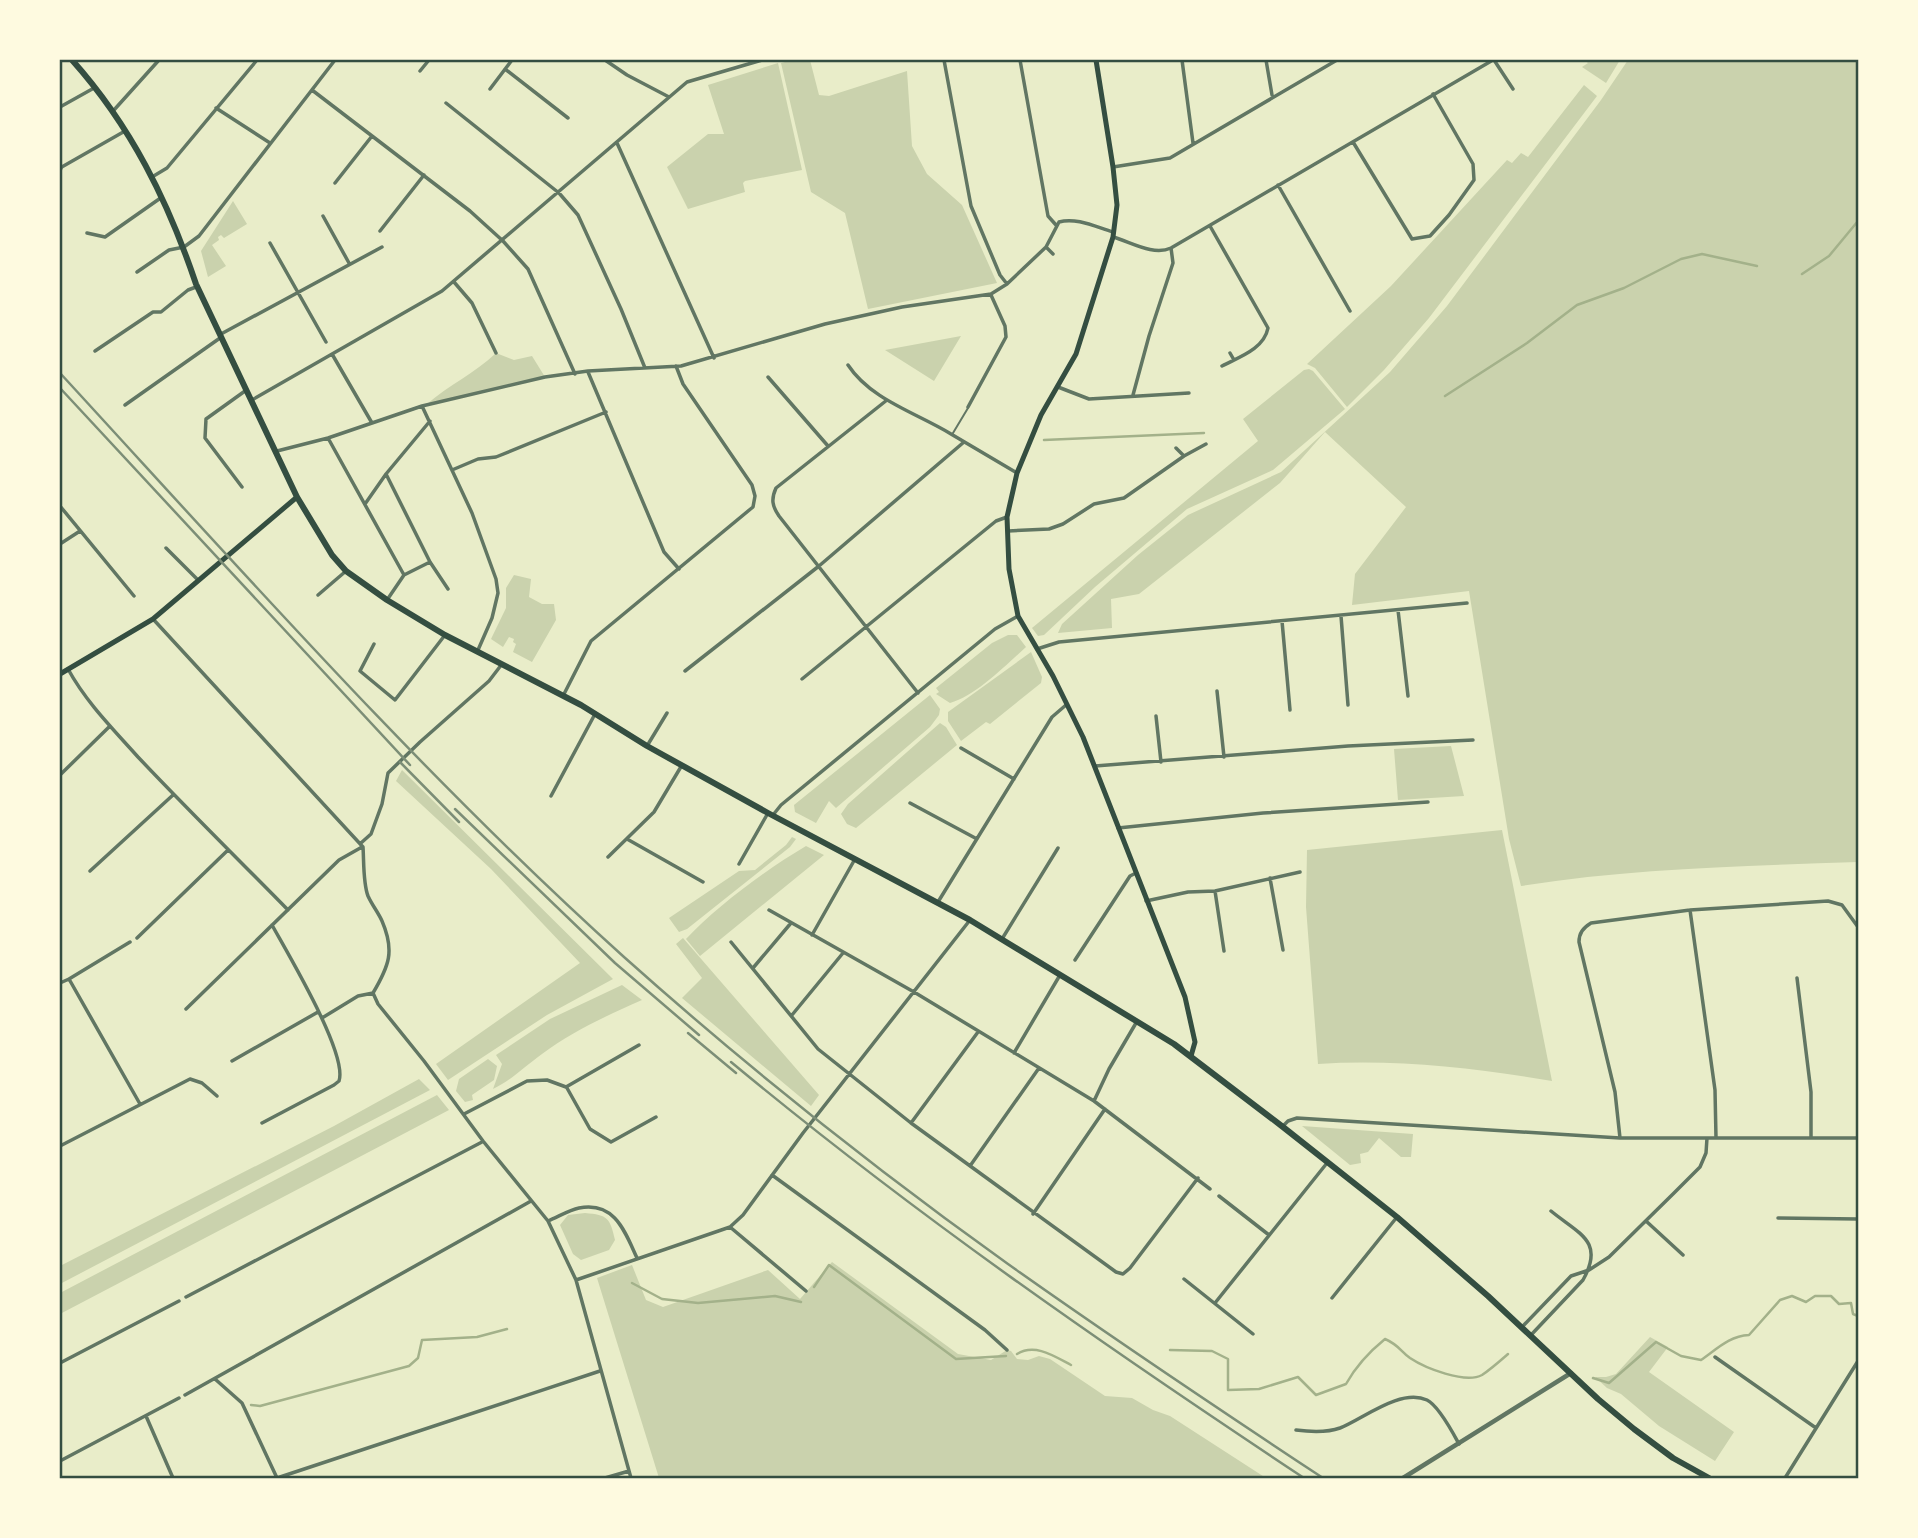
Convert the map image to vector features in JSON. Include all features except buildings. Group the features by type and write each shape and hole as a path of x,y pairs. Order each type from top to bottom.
{"highway":[{"path":"72,60 114,110 152,177 184,247 197,286 297,497 332,555 346,571 445,635 563,696 770,814 970,919 1191,1056 1397,1217 1634,1429 1709,1479"}],"main road":[{"path":"1096,60 1117,205 1114,234 1082,337 1068,370 1033,431 1017,473 1007,517 1009,569 1018,616 1068,704 1095,766 1189,1009 1195,1042 1191,1056"},
{"path":"60,674 153,619 297,497"}],"street":[{"path":"114,110 159,60"},
{"path":"152,177 167,168 257,60"},
{"path":"137,272 169,250 184,247 199,236 335,60"},
{"path":"420,71 429,60"},
{"path":"490,89 513,60"},
{"path":"605,60 669,97"},
{"path":"250,401 433,298 687,82 762,60"},
{"path":"944,60 971,206 1000,275 1007,284"},
{"path":"1020,60 1048,216 1056,225"},
{"path":"1182,60 1193,143"},
{"path":"1266,60 1272,96"},
{"path":"1113,167 1170,158 1337,60"},
{"path":"275,451 328,438 422,405 545,377 588,371 676,366 714,358 754,343 902,307 991,295 1007,284 1046,247 1056,225 1068,220 1156,251 1164,251 1494,60 1513,89"},
{"path":"506,69 568,118"},
{"path":"60,107 96,86"},
{"path":"312,90 470,211 503,241 527,269 575,373"},
{"path":"1353,142 1412,239 1430,236 1474,180 1473,164 1433,94"},
{"path":"446,103 559,193 578,215 645,368"},
{"path":"216,108 270,143"},
{"path":"61,167 126,130"},
{"path":"335,183 372,136"},
{"path":"617,142 714,358"},
{"path":"380,231 424,176"},
{"path":"1278,186 1350,311"},
{"path":"87,233 105,237 162,197"},
{"path":"323,216 349,263"},
{"path":"1210,225 1268,328 1265,341 1222,366"},
{"path":"270,243 326,342"},
{"path":"125,405 220,336 382,247"},
{"path":"1046,247 1053,254"},
{"path":"1133,396 1173,263 1171,248"},
{"path":"454,282 472,303 496,353"},
{"path":"96,351 153,312 161,312 197,286"},
{"path":"968,407 1006,337 991,295"},
{"path":"1230,353 1234,360"},
{"path":"332,354 372,423"},
{"path":"848,365 856,377 887,400 952,434 1017,473"},
{"path":"563,696 591,641 753,507 755,496 747,475 683,384 676,366"},
{"path":"588,371 664,552 679,569"},
{"path":"768,377 801,419 828,446"},
{"path":"1058,387 1089,399 1189,393"},
{"path":"242,486 205,438 206,419 245,391"},
{"path":"887,400 776,488 771,497 779,516 918,692"},
{"path":"422,405 472,513 496,579 498,593 492,618 477,652"},
{"path":"452,470 478,459 496,457 606,412"},
{"path":"365,504 430,421"},
{"path":"328,438 404,575"},
{"path":"685,671 819,566 964,442"},
{"path":"1007,531 1056,527 1094,504 1124,498 1206,444"},
{"path":"1176,448 1184,456"},
{"path":"386,474 430,562 448,589"},
{"path":"60,506 134,596"},
{"path":"802,679 996,521 1007,517"},
{"path":"60,544 80,531"},
{"path":"166,548 200,581"},
{"path":"387,600 404,575 430,562"},
{"path":"318,595 346,571"},
{"path":"1039,652 1051,643 1467,603"},
{"path":"1398,610 1408,696"},
{"path":"740,864 770,814 995,629 1018,616"},
{"path":"1341,616 1348,705"},
{"path":"153,619 362,845 367,894 382,921 391,951 383,979 373,993 358,996 322,1018"},
{"path":"1282,621 1290,710"},
{"path":"374,643 360,671 395,700 445,635"},
{"path":"186,1009 342,857 362,845 371,834 382,804 388,774 419,742 489,681 502,664"},
{"path":"68,669 79,691 110,726 288,910"},
{"path":"1217,691 1224,757"},
{"path":"938,902 1052,717 1068,704"},
{"path":"648,746 667,713"},
{"path":"551,796 595,714"},
{"path":"1156,716 1161,762"},
{"path":"60,775 110,726"},
{"path":"1095,766 1348,746 1473,740"},
{"path":"961,748 1014,779"},
{"path":"608,857 654,812 682,765"},
{"path":"90,872 173,794"},
{"path":"1118,828 1263,813 1428,802"},
{"path":"910,803 977,839"},
{"path":"626,839 703,882"},
{"path":"1002,939 1058,848"},
{"path":"137,938 228,850"},
{"path":"812,934 855,859"},
{"path":"1146,901 1188,892 1215,891 1300,872"},
{"path":"1075,960 1130,876 1136,873"},
{"path":"1270,878 1283,950"},
{"path":"1215,891 1224,951"},
{"path":"1620,1138 1615,1091 1579,937 1585,926 1690,910 1828,901 1842,905 1858,927"},
{"path":"769,910 914,992 1094,1101 1210,1189"},
{"path":"1690,910 1715,1090 1716,1138"},
{"path":"576,1280 730,1227 743,1215 970,919"},
{"path":"753,968 792,923"},
{"path":"262,1123 339,1082 341,1071 322,1018 272,925"},
{"path":"60,983 130,942"},
{"path":"731,942 818,1049 848,1075 1033,1214 1116,1272 1123,1274 1130,1268 1198,1178"},
{"path":"793,1015 843,953"},
{"path":"1014,1053 1061,974"},
{"path":"1797,978 1811,1092 1811,1138"},
{"path":"69,979 140,1104"},
{"path":"373,993 378,1004 483,1141 548,1221 576,1280 631,1479"},
{"path":"232,1061 318,1012"},
{"path":"1094,1101 1109,1069 1138,1021"},
{"path":"911,1123 978,1032"},
{"path":"566,1087 639,1045"},
{"path":"970,1166 1039,1068"},
{"path":"60,1146 190,1079 202,1083 218,1096"},
{"path":"464,1114 527,1081 547,1080 566,1087 590,1129 611,1142 656,1117"},
{"path":"1033,1214 1105,1109"},
{"path":"1283,1127 1288,1121 1297,1118 1620,1138 1858,1138"},
{"path":"1522,1327 1571,1276 1589,1270 1609,1257 1700,1167 1706,1153 1707,1138"},
{"path":"186,1297 483,1141"},
{"path":"1215,1303 1327,1163"},
{"path":"772,1175 985,1330 1007,1350"},
{"path":"1219,1196 1269,1235"},
{"path":"185,1395 531,1201"},
{"path":"548,1221 580,1208 604,1209 621,1223 637,1258"},
{"path":"1531,1336 1583,1280 1593,1254 1591,1245 1551,1210"},
{"path":"1332,1298 1397,1217"},
{"path":"1778,1219 1858,1219"},
{"path":"1646,1221 1683,1255"},
{"path":"730,1227 806,1292"},
{"path":"1184,1279 1253,1334"},
{"path":"60,1363 179,1301"},
{"path":"1715,1357 1816,1428"},
{"path":"1785,1479 1858,1361"},
{"path":"215,1379 242,1403 277,1478 600,1371"},
{"path":"1403,1479 1571,1373"},
{"path":"60,1461 178,1398"},
{"path":"1296,1430 1321,1432 1339,1428 1383,1406 1408,1399 1423,1399 1436,1410 1459,1444"},
{"path":"146,1416 173,1479"},
{"path":"605,1479 629,1471"}],"lane":[{"path":"60,174 61,167"},
{"path":"952,434 968,407"}],"green space":[{"path":"810,60 819,95 829,96 907,71 912,146 927,174 962,205 997,283 868,309 845,213 811,192 781,63"},
{"path":"1584,60 1620,60 1606,83 1582,67 1588,63"},
{"path":"1628,60 1858,60 1858,862 1647,872 1521,886 1509,839 1469,591 1352,605 1355,574 1406,507 1325,432 1280,483 1139,594 1111,599 1112,628 1058,633 1062,624 1138,555 1188,515 1281,472 1390,372 1447,306"},
{"path":"778,63 802,170 745,181 745,192 688,209 667,167 708,134 724,134 708,85"},
{"path":"1584,85 1597,96 1429,318 1384,370 1347,407 1315,368 1307,364 1391,286 1507,160 1512,163 1521,153 1528,157"},
{"path":"233,201 247,224 224,238 221,235 212,245 226,266 208,277 201,251"},
{"path":"961,336 934,381 885,350"},
{"path":"496,353 514,360 532,356 545,377 427,404 479,367"},
{"path":"1309,369 1345,409 1273,470 1187,509 1095,587 1044,635 1038,636 1032,628 1258,441 1243,419 1304,370"},
{"path":"514,575 531,579 529,597 542,604 554,604 556,620 532,662 513,652 516,644 514,639 509,637 503,647 491,639 506,608 506,588"},
{"path":"1008,635 1017,635 1026,647 990,679 970,694 950,703 936,694 939,692 936,688 992,643"},
{"path":"1031,652 1042,677 1041,683 990,724 986,722 961,741 948,721 948,712"},
{"path":"930,695 940,709 930,727 836,808 829,801 816,823 795,812 794,805"},
{"path":"940,723 946,727 957,745 856,828 847,824 841,814 848,804"},
{"path":"1451,746 1464,796 1398,800 1394,749"},
{"path":"402,770 613,979 547,1015 448,1080 436,1064 580,963 491,869 396,781"},
{"path":"1502,830 1552,1081 1435,1066 1318,1064 1306,907 1307,850"},
{"path":"792,837 796,839 790,847 687,929 679,932 669,918 739,871 755,870"},
{"path":"806,846 824,855 700,956 686,939 743,889"},
{"path":"683,938 819,1095 811,1106 682,998 702,978 676,944"},
{"path":"622,985 642,1000 565,1038 493,1089 502,1064 496,1055 550,1019"},
{"path":"488,1059 497,1066 494,1080 472,1095 473,1100 465,1102 456,1091 459,1079"},
{"path":"419,1079 430,1090 60,1284 60,1266 334,1126"},
{"path":"437,1095 449,1110 60,1314 60,1293"},
{"path":"1302,1126 1413,1134 1411,1157 1401,1157 1379,1138 1368,1152 1360,1154 1361,1163 1350,1165"},
{"path":"585,1213 607,1219 615,1240 609,1250 581,1260 573,1254 560,1225 568,1215"},
{"path":"832,1262 958,1354 991,1360 1007,1350 1017,1359 1028,1360 1039,1356 1050,1359 1105,1396 1132,1398 1170,1416 1266,1478 659,1478 597,1278 632,1265 646,1300 663,1307 768,1270 800,1299"},
{"path":"1650,1337 1668,1347 1649,1372 1734,1432 1715,1461 1659,1426 1621,1394 1607,1388 1595,1377 1616,1374"}],"waterway":[{"path":"1802,274 1829,256 1858,221"},
{"path":"1445,396 1527,343 1577,305 1624,288 1681,259 1702,254 1757,266"},
{"path":"1044,440 1204,433"},
{"path":"814,1287 829,1265 956,1359 1006,1356"},
{"path":"632,1283 662,1299 698,1303 775,1296 801,1302"},
{"path":"1593,1378 1609,1383 1656,1342 1681,1356 1701,1360 1729,1340 1749,1335 1780,1300 1792,1296 1806,1302 1815,1296 1831,1296 1839,1304 1851,1303 1853,1314 1858,1316"},
{"path":"251,1405 260,1406 409,1366 418,1358 422,1340 477,1337 507,1329"},
{"path":"1170,1350 1212,1351 1228,1359 1228,1390 1259,1389 1298,1377 1316,1395 1346,1384 1363,1360 1385,1339 1425,1366 1466,1378 1482,1375 1508,1354"},
{"path":"1017,1354 1038,1350 1071,1365"}],"railway":[{"path":"60,373 405,745 550,888 670,998 812,1116 958,1228 1125,1345 1323,1478"},
{"path":"60,388 410,765"},
{"path":"400,762 459,822"},
{"path":"455,809 615,963 699,1035"},
{"path":"688,1033 736,1073"},
{"path":"731,1062 870,1173 1012,1278 1304,1478"}]}
